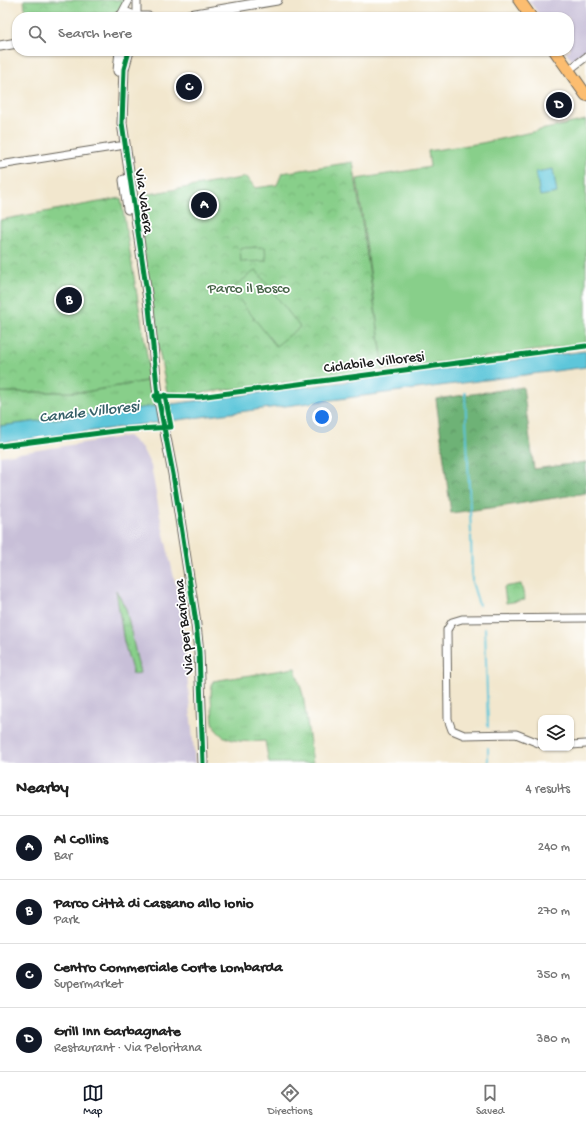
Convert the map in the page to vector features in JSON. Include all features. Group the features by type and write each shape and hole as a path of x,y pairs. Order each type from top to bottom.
{"main road":[{"path":"519,0 527,12"},
{"path":"559,56 586,95"}],"street":[{"path":"122,12 129,0"},
{"path":"137,0 137,12"},
{"path":"207,12 277,0"},
{"path":"0,46 12,44"},
{"name":"Via Valera","path":"120,56 116,99 119,146 145,309 149,320"},
{"name":"Via Valera","path":"128,56 124,69 122,123 149,307 149,320 154,354 181,519"},
{"path":"569,70 586,57"},
{"path":"0,165 119,146"},
{"name":"Via per Bariana","path":"181,519 197,632 203,733 203,763"},
{"path":"538,743 516,734 464,735 456,733 452,730 448,719 446,634 448,627 452,622 462,619 586,618"},
{"name":"Via per Bariana","path":"203,733 207,763"},
{"path":"574,745 586,744"}],"shaded area":[{"path":"528,0 586,0 586,55 574,63 569,56 574,56 574,12 537,12"},
{"path":"128,436 142,448 151,466 161,521 181,608 195,763 0,763 0,456"}],"green space":[{"path":"24,0 125,0 117,12 25,12"},
{"path":"586,120 586,344 384,370 357,179 430,167 428,151 482,143"},
{"name":"Parco il Bosco","path":"353,162 384,370 186,395 167,392 143,266 143,195 247,177 255,188 277,185 282,173"},
{"path":"121,198 151,380 85,392 0,392 0,220"},
{"path":"265,247 266,261 241,262 240,248"},
{"path":"256,270 300,327 276,346 231,289"},
{"path":"151,380 156,407 0,426 0,392 85,392"},
{"path":"523,387 534,469 586,462 586,493 451,513 436,399"},
{"path":"521,584 525,600 506,603 504,587"},
{"path":"116,590 126,609 140,673 133,674 124,642"},
{"path":"295,668 303,695 313,763 269,763 265,741 252,742 229,739 222,736 217,731 213,719 211,695 213,681"}],"water":[{"path":"553,169 557,193 540,196 536,172"},
{"path":"586,351 586,367 0,443 0,426"}],"waterway":[{"path":"465,393 471,533"},
{"path":"471,536 472,582 479,605"},
{"path":"485,628 488,727"},
{"path":"488,748 488,763"}],"cycle path":[{"path":"128,56 124,69 122,123 149,307 158,396 173,474 195,616 199,652 203,763"},
{"name":"Ciclabile Villoresi","path":"156,400 155,396 199,397 586,346"},
{"path":"0,446 123,430 171,427 165,395"}],"place":[{"name":"Centro Commerciale Corte Lombarda","path":"189,87"},
{"name":"Grill Inn Garbagnate","path":"559,105"},
{"name":"Al Collins","path":"204,205"},
{"name":"Parco Città di Cassano allo Ionio","path":"69,300"}],"water label":[{"name":"Canale Villoresi","path":"89,410"}]}
